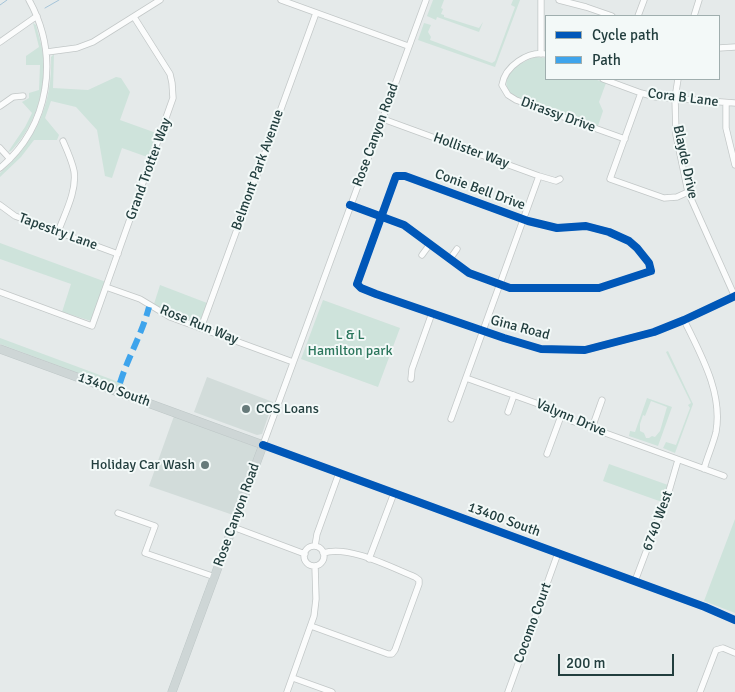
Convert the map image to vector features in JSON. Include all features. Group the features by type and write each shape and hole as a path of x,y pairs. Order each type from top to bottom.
{"main road":[{"name":"13400 South","path":"0,349 263,445"},
{"name":"Rose Canyon Road","path":"172,692 263,445"}],"street":[{"path":"0,168 25,141 39,114 46,87 47,52 44,35 29,0"},
{"path":"47,52 72,49 88,44 160,0"},
{"path":"281,0 408,46"},
{"name":"Rose Canyon Road","path":"263,445 426,0"},
{"path":"541,0 544,54"},
{"path":"559,0 587,3 610,15"},
{"path":"638,15 644,0"},
{"path":"694,15 699,0"},
{"name":"Belmont Park Avenue","path":"201,328 316,13"},
{"path":"0,42 37,16"},
{"name":"Grand Trotter Way","path":"0,292 92,326 170,107 173,93 168,70 134,17"},
{"path":"720,48 735,47"},
{"name":"Dirassy Drive","path":"544,54 523,59 506,73 502,84 508,95 516,100 625,139"},
{"name":"Blayde Drive","path":"678,80 675,98 676,135 688,192 735,296"},
{"name":"Cora B Lane","path":"614,81 641,93 656,97 735,103"},
{"path":"641,93 610,179 664,198 677,197 688,192"},
{"path":"0,106 13,97 23,96"},
{"path":"726,103 726,128 735,165"},
{"name":"Hollister Way","path":"383,119 539,176 556,180 560,179"},
{"path":"58,232 73,190 74,181 73,167 63,140"},
{"path":"0,148 10,159"},
{"name":"Conie Bell Drive","path":"357,284 383,217 396,176 405,176 524,220 550,227 586,226 609,232 629,241 637,248 649,263 651,272 599,288 510,288 500,285"},
{"path":"451,419 539,176"},
{"name":"Tapestry Lane","path":"0,205 14,216 118,254"},
{"path":"350,205 404,226 469,273 500,285"},
{"path":"422,255 430,244"},
{"path":"450,259 457,249"},
{"name":"Gina Road","path":"357,284 362,288 432,313 541,349 586,350 636,338 684,320 735,296"},
{"name":"Rose Run Way","path":"106,287 140,299 167,315 293,362"},
{"path":"411,379 412,369 432,313"},
{"path":"684,320 713,383 718,406 716,433 704,469"},
{"name":"Valynn Drive","path":"466,378 544,406 561,416 592,428 724,476"},
{"path":"508,412 514,395"},
{"path":"592,428 602,400"},
{"path":"547,454 561,416"},
{"name":"13400 South","path":"263,445 635,581 735,620"},
{"name":"6740 West","path":"635,581 669,491 678,460"},
{"path":"315,546 317,534 339,473"},
{"path":"370,560 394,493"},
{"path":"118,513 155,526 145,553 214,577"},
{"path":"233,527 305,554"},
{"path":"315,566 308,563 305,558 308,548 315,546 324,553"},
{"path":"311,626 392,654 396,650 419,584 419,580 415,576 344,551 324,553"},
{"path":"315,566 322,562 324,553"},
{"name":"Cocomo Court","path":"508,692 558,553"},
{"path":"288,692 311,626 316,605 315,566"},
{"path":"700,692 714,652 717,649 723,648 735,653"},
{"path":"293,678 332,692"}],"shaded area":[{"path":"207,377 273,402 262,434 257,435 194,412"},
{"path":"174,416 258,448 233,515 149,486"}],"green space":[{"path":"433,0 444,0 441,14 444,17 479,28 483,22 479,32 437,17 436,20 427,16"},
{"path":"513,0 520,0 495,67 418,40 424,23 431,25 428,32 431,37 430,40 492,63 495,61 515,7 511,5"},
{"path":"33,23 36,25 43,55 44,68 41,94 27,131 11,151 8,152 32,113 22,102 29,98 29,93 39,90 40,65 26,65 26,56 39,47"},
{"path":"54,54 53,88 88,90 116,77 121,78 130,92 120,120 159,134 150,158 122,148 112,178 105,176 97,130 76,107 51,101 45,118 59,135 57,140 34,140 21,157 0,177 0,173 23,149 39,121 49,90 51,57"},
{"path":"536,57 545,58 545,80 597,80 606,83 599,102 603,111 598,126 513,96 506,83 511,71"},
{"path":"0,243 106,282 91,321 62,312 71,284 0,259"},
{"path":"160,285 207,303 200,321 196,323 168,313 154,304"},
{"name":"L & L Hamilton park","path":"323,300 400,328 378,387 301,359"},
{"path":"0,338 124,384 124,390 0,344"},
{"path":"668,351 693,404 675,453 663,448 666,442 676,445 690,408 688,405 691,403 666,352"},
{"path":"647,398 672,407 658,446 629,436 630,431 635,432","holes":["651,401 667,407 660,431 655,437 646,438 644,433 640,431 640,424"]},
{"path":"609,464 668,485 662,502 603,481"},
{"path":"735,519 735,613 704,601"}],"waterway":[{"path":"0,5 7,0"},
{"path":"45,8 59,0"}],"marked path":[{"path":"120,383 143,327 149,307"}],"cycle path":[{"path":"350,205 404,225 469,273 510,288 599,288 651,271 649,263 637,248 629,241 609,232 586,226 557,228 528,221 405,176 396,176 357,284 361,288 376,294 541,349 585,350 654,332 735,296"},
{"path":"263,445 705,607 735,620"}],"place":[{"name":"CCS Loans","path":"246,409"},
{"name":"Holiday Car Wash","path":"205,465"}]}
